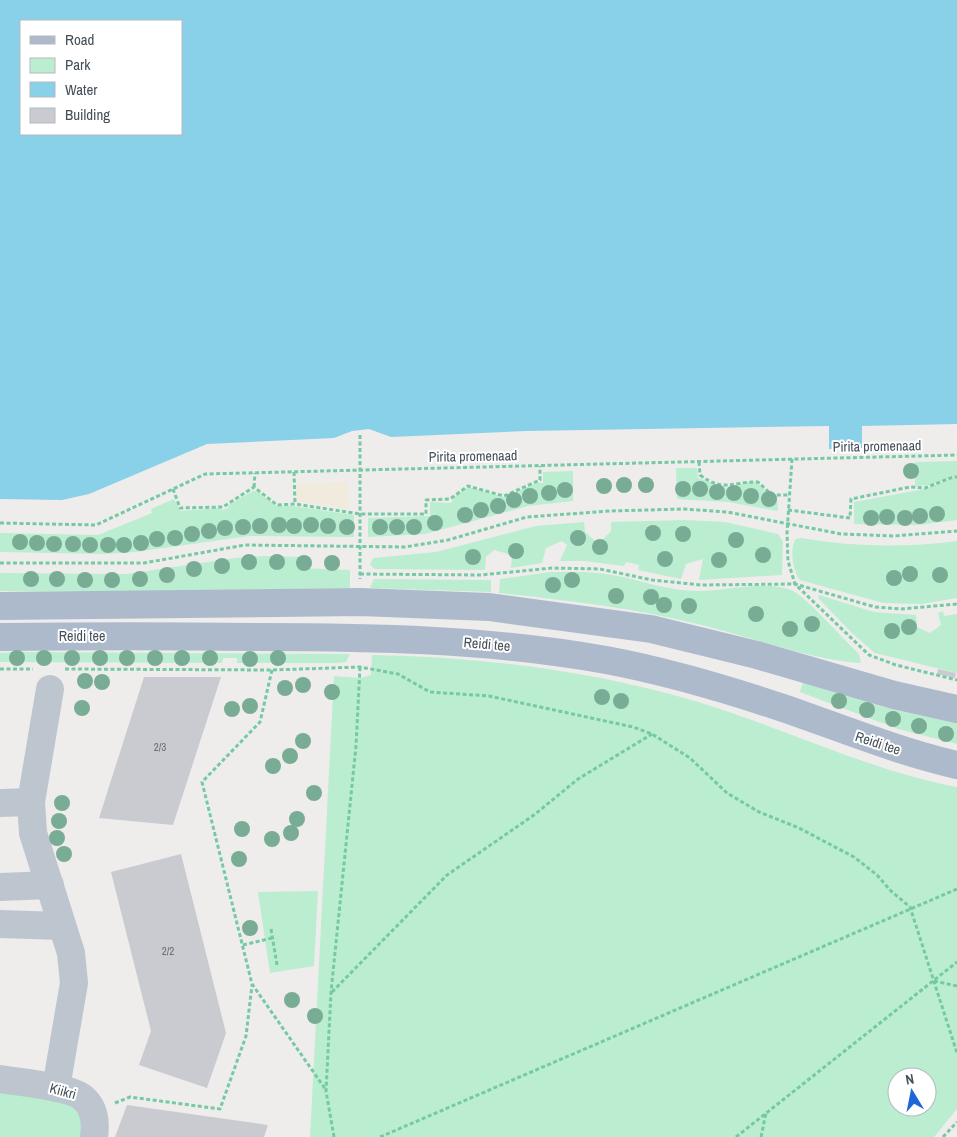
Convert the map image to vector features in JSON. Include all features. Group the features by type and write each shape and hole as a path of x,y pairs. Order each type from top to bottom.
{"main road":[{"path":"0,606 360,602 490,607 651,629 757,655 894,695 957,709"},
{"name":"Reidi tee","path":"0,637 360,637 479,643 544,650 670,674 782,708 891,747 957,765"}],"street":[{"path":"49,676 31,802 33,833 71,953 74,983 56,1088"},
{"path":"0,802 31,802"},
{"path":"0,888 50,885"},
{"path":"0,924 62,926"},
{"name":"Kiikri","path":"0,1079 56,1088 82,1096 93,1124"}],"path":[{"path":"360,435 360,602"},
{"name":"Pirita promenaad","path":"0,523 96,525 205,474 957,455"},
{"path":"792,459 787,524 788,561 795,584 869,655 896,665 957,680"},
{"path":"699,462 700,475 707,481 728,487 749,481 758,482 772,495 789,494"},
{"path":"254,488 277,505 295,504 360,514 426,514 426,500 450,499 468,486 504,496 540,480 540,466"},
{"path":"294,472 295,504"},
{"path":"254,488 255,473"},
{"path":"788,510 850,518 851,498 910,487 925,488 952,477 957,477"},
{"path":"173,489 180,508 223,507 254,488"},
{"path":"0,563 144,563 245,545 360,548 405,547 448,540 506,522 553,514 684,509 727,512 842,534 894,536 957,531"},
{"path":"360,574 481,575 552,568 600,569 652,580 700,585 795,584 875,607 901,609 957,604"},
{"path":"334,1137 326,1091 331,992 352,783 360,667 360,637"},
{"path":"0,669 49,676 360,667 398,674 430,692 489,696 633,727 652,734 690,758 726,792 760,812 799,828 854,857 910,908 957,1053"},
{"path":"272,670 260,722 202,782 252,984 326,1091"},
{"path":"331,992 447,875 534,815 578,779 652,734"},
{"path":"380,1137 957,889"},
{"path":"271,929 277,965"},
{"path":"242,945 272,938"},
{"path":"736,1137 957,962"},
{"path":"933,981 957,986"},
{"path":"93,1124 130,1097 220,1110 246,1036 252,984"},
{"path":"761,1137 766,1113"},
{"path":"943,1137 957,1122"}],"green space":[{"path":"957,461 957,476 930,485 915,486 915,462"},
{"path":"676,468 697,468 698,478 727,488 748,482 758,483 771,496 777,496 778,511 728,502 677,499"},
{"path":"573,471 573,501 528,506 425,534 368,537 368,518 430,516 430,502 451,503 455,496 468,487 504,497 536,483 543,483 543,472"},
{"path":"957,478 957,520 919,525 854,524 854,502 925,489"},
{"path":"253,491 257,491 277,506 293,506 354,515 354,537 249,536 135,552 105,554 0,552 0,533 98,535 152,513 151,509 174,499 180,511 220,508 222,510"},
{"path":"686,520 725,522 778,534 783,542 782,575 699,580 703,559 686,564 681,579 638,570 639,565 626,562 624,566 584,561 560,561 567,545 562,541 546,548 542,563 511,568 512,555 494,550 486,557 485,570 375,569 370,565 373,558 436,552 536,526 584,522 585,532 594,540 602,540 611,531 611,522"},
{"path":"796,539 879,546 957,541 957,598 922,604 883,603 800,580 795,571 792,554"},
{"path":"263,556 302,557 301,568 350,570 350,588 141,592 0,591 0,573 126,574 235,558"},
{"path":"551,572 604,574 687,591 709,591 746,586 783,588 800,595 817,611 859,654 861,663 821,657 649,613 499,593 500,579"},
{"path":"374,579 491,580 491,592 370,588"},
{"path":"819,595 874,612 916,615 917,627 930,633 941,625 938,613 943,611 944,616 957,614 957,673 875,653 853,634 818,598"},
{"path":"0,653 350,654 346,662 336,663 237,663 237,658 223,658 222,663 0,662"},
{"path":"372,655 496,662 618,681 730,712 891,770 957,787 957,1109 934,1137 310,1137 334,676 360,678 371,675"},
{"path":"803,682 887,708 957,723 957,744 898,729 800,692"},
{"path":"318,891 314,966 270,973 258,892"},
{"path":"0,1090 71,1102 84,1124 84,1137 0,1137"}],"sand":[{"path":"348,482 349,509 297,501 296,483"}],"water":[{"path":"0,0 957,0 957,424 862,426 862,448 829,449 829,426 526,431 391,437 369,429 352,431 334,438 207,444 89,494 62,500 0,499"}],"building":[{"path":"938,669 956,673 955,678 937,674"},
{"path":"144,677 221,677 173,825 99,818"},
{"path":"181,854 226,1033 207,1088 139,1065 151,1031 111,872"},
{"path":"127,1105 268,1125 264,1137 115,1137"}]}
